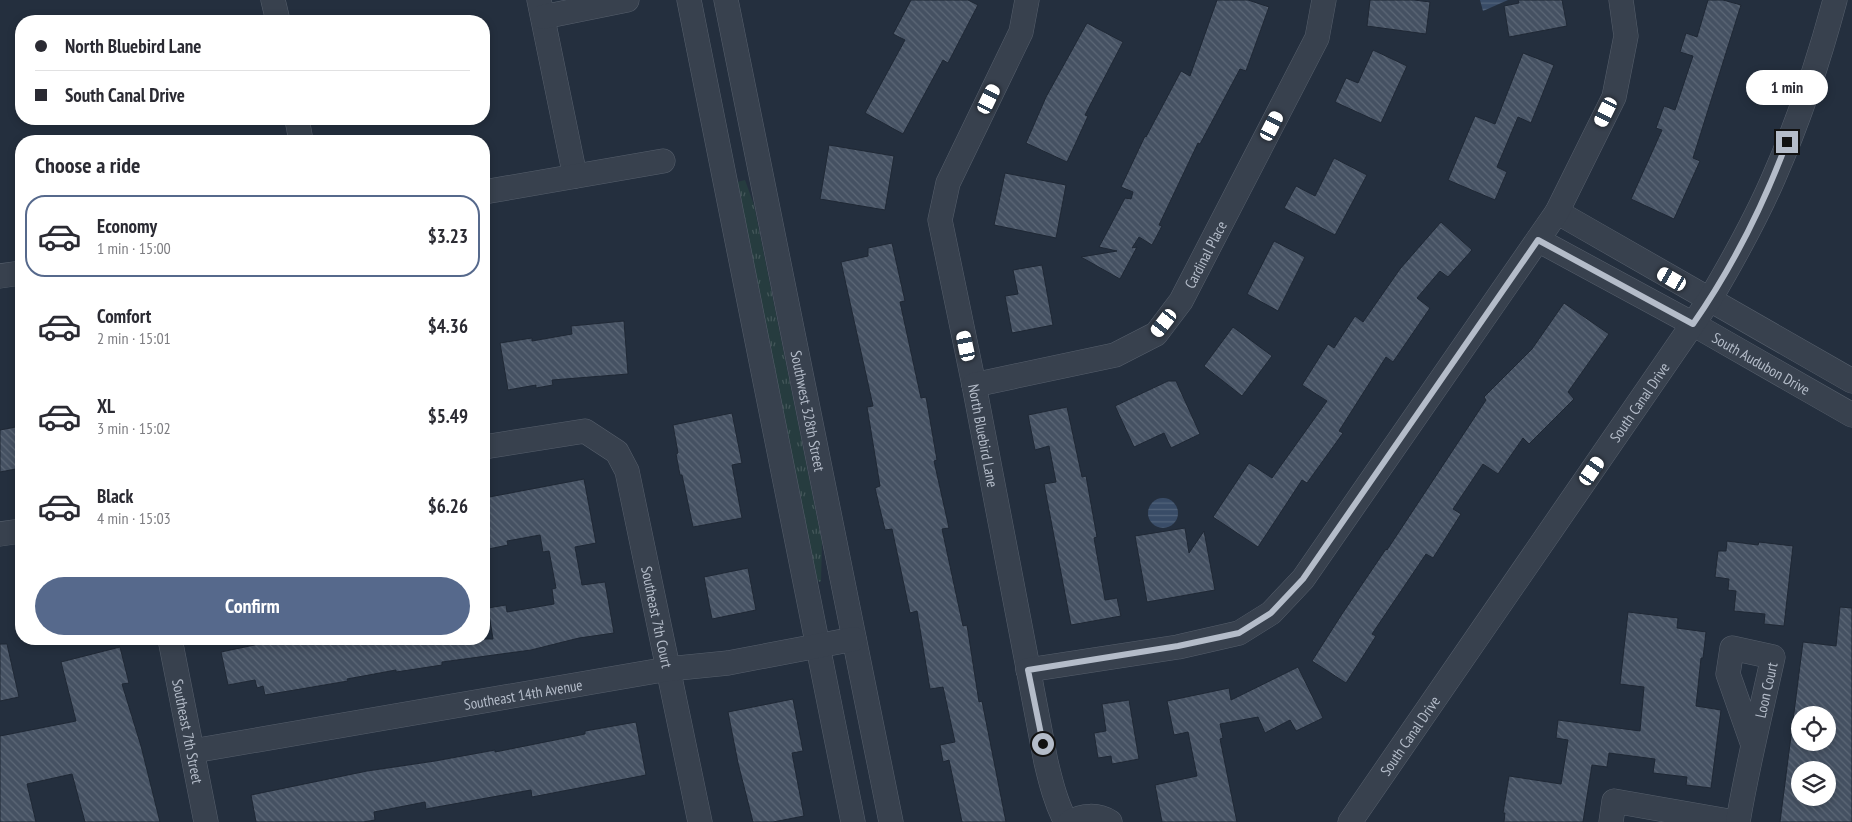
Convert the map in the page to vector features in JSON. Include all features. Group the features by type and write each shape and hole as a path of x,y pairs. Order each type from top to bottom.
{"street":[{"path":"273,0 277,15"},
{"path":"575,176 541,8 626,0"},
{"path":"689,0 853,822"},
{"name":"Southwest 328th Street","path":"726,0 891,822"},
{"name":"North Bluebird Lane","path":"1027,0 1022,32 948,183 940,220 974,384 1053,791 1059,809 1068,822"},
{"name":"Cardinal Place","path":"974,384 1114,355 1156,334 1181,301 1317,38 1324,0"},
{"path":"1028,670 1178,646 1239,633 1271,613 1303,579 1557,212 1614,97 1626,36 1621,0"},
{"name":"South Canal Drive","path":"1350,822 1710,300 1743,241 1774,178 1808,89 1835,0"},
{"path":"490,191 663,161"},
{"name":"South Audubon Drive","path":"1557,212 1852,381"},
{"name":"South Audubon Drive","path":"1538,240 1693,324 1852,415"},
{"path":"0,276 15,274"},
{"name":"Southeast 7th Court","path":"490,446 585,431 616,452 627,471 700,822"},
{"path":"0,534 15,532"},
{"name":"Southeast 14th Avenue","path":"193,751 668,668 728,663 854,639"},
{"name":"Southeast 7th Street","path":"171,645 206,822"},
{"path":"1738,822 1754,745"},
{"path":"1611,822 1614,801 1687,818 1734,822"},
{"path":"1068,822 1082,817 1094,816 1110,822"}],"green space":[{"path":"745,180 754,205 822,542 820,582 817,580 737,182"}],"water":[{"path":"1480,0 1508,0 1483,11"},
{"path":"1163,498 1173,503 1178,513 1173,523 1163,528 1153,523 1148,513 1153,503"}],"building":[{"path":"911,0 968,0 978,5 948,63 943,60 903,134 865,113 905,40 893,34"},
{"path":"1217,0 1248,0 1269,7 1246,71 1240,69 1200,144 1198,143 1159,225 1162,226 1152,245 1139,237 1132,248 1137,247 1120,279 1081,257 1117,251 1099,247 1125,198 1131,199 1133,192 1121,187 1145,136 1181,71 1190,76"},
{"path":"1370,0 1430,2 1426,34 1367,26"},
{"path":"1518,0 1562,0 1567,26 1509,37 1504,6 1519,3"},
{"path":"1708,0 1723,0 1741,5 1693,158 1700,161 1674,219 1631,199 1662,130 1656,128 1664,106 1675,110 1693,56 1680,52 1686,33 1697,37"},
{"path":"1087,23 1123,42 1085,115 1088,116 1067,162 1026,143 1046,97"},
{"path":"1373,50 1407,66 1381,123 1335,102 1346,78 1358,83"},
{"path":"1523,53 1554,65 1531,123 1518,117 1497,167 1507,172 1495,200 1448,180 1475,116 1495,124"},
{"path":"829,145 894,156 885,210 820,199"},
{"path":"1334,158 1367,175 1335,235 1284,208 1296,186 1315,196"},
{"path":"1005,173 1066,185 1056,238 994,225"},
{"path":"1441,222 1472,250 1448,277 1440,271 1417,298 1430,308 1393,362 1386,357 1339,431 1343,433 1307,483 1302,480 1258,547 1213,517 1249,463 1272,478 1327,401 1302,385 1328,344 1334,348 1355,316 1363,322 1400,269"},
{"path":"1274,241 1305,257 1278,311 1247,294"},
{"path":"892,243 905,301 900,302 921,398 926,397 937,460 934,461 949,528 942,529 963,626 967,625 979,702 982,701 1006,822 962,822 949,760 943,762 940,745 955,742 943,687 930,689 917,611 910,613 892,529 885,530 875,488 880,486 867,407 873,406 841,262 868,256 868,248"},
{"path":"1042,265 1053,325 1012,333 1005,296 1018,294 1013,270"},
{"path":"1564,303 1609,334 1568,392 1574,399 1529,444 1523,438 1498,474 1483,464 1453,509 1461,514 1433,558 1426,554 1372,634 1376,636 1346,683 1312,661 1486,400 1484,397 1532,349"},
{"path":"624,321 628,374 552,380 553,385 536,388 536,385 508,390 500,343 532,338 532,341 572,334 571,326"},
{"path":"1233,327 1272,356 1242,396 1204,366"},
{"path":"1168,381 1176,381 1200,434 1171,448 1164,433 1134,447 1115,406"},
{"path":"1067,407 1082,477 1086,476 1097,537 1094,538 1105,600 1117,598 1121,616 1071,625 1044,484 1056,482 1049,446 1035,450 1028,415"},
{"path":"732,413 742,463 732,465 742,518 693,527 682,475 680,475 673,425"},
{"path":"15,427 15,469 0,472 0,430"},
{"path":"584,479 596,543 575,547 582,585 605,582 614,633 579,638 531,650 442,662 442,665 396,672 396,670 347,679 348,681 265,695 263,686 257,688 255,680 228,685 221,652 254,645 490,645 490,639 493,639 490,608 506,605 507,612 554,604 552,589 556,588 549,551 543,552 540,535 507,541 508,545 490,549 490,497"},
{"path":"1185,528 1189,553 1204,531 1215,590 1147,602 1135,536"},
{"path":"1727,541 1758,545 1759,542 1793,546 1784,626 1764,624 1765,614 1734,611 1736,591 1728,590 1729,579 1715,577 1718,551 1726,551"},
{"path":"748,568 756,610 712,619 704,577"},
{"path":"1840,607 1852,608 1852,822 1780,822 1791,736 1791,751 1836,751 1836,706 1795,706 1803,642 1836,646"},
{"path":"1628,612 1678,618 1677,628 1706,632 1696,706 1721,710 1711,788 1686,785 1687,777 1653,773 1655,759 1609,753 1607,767 1592,765 1583,822 1504,822 1505,813 1503,813 1509,776 1561,784 1568,740 1556,738 1558,720 1640,731 1644,687 1620,684"},
{"path":"0,644 7,644 19,697 0,701"},
{"path":"120,647 129,683 122,684 141,746 160,822 85,822 72,774 27,784 36,822 0,822 0,736 76,721 61,662"},
{"path":"1298,667 1323,718 1296,731 1290,720 1265,733 1258,717 1220,724 1223,738 1220,739 1237,822 1162,822 1155,785 1197,776 1188,732 1174,735 1167,701 1229,688 1231,700"},
{"path":"793,699 803,751 792,753 804,816 773,822 753,822 738,763 728,712"},
{"path":"1129,700 1139,759 1112,764 1111,756 1098,758 1094,733 1106,731 1102,704"},
{"path":"636,722 646,775 532,797 531,790 426,809 425,802 374,812 375,820 363,822 256,822 251,795 367,771 495,750 495,752 585,734 585,731"}],"route":[{"path":"1043,744 1028,670 1178,646 1239,633 1271,613 1303,579 1538,240 1693,324 1710,300 1743,241 1774,178 1787,142"}]}
